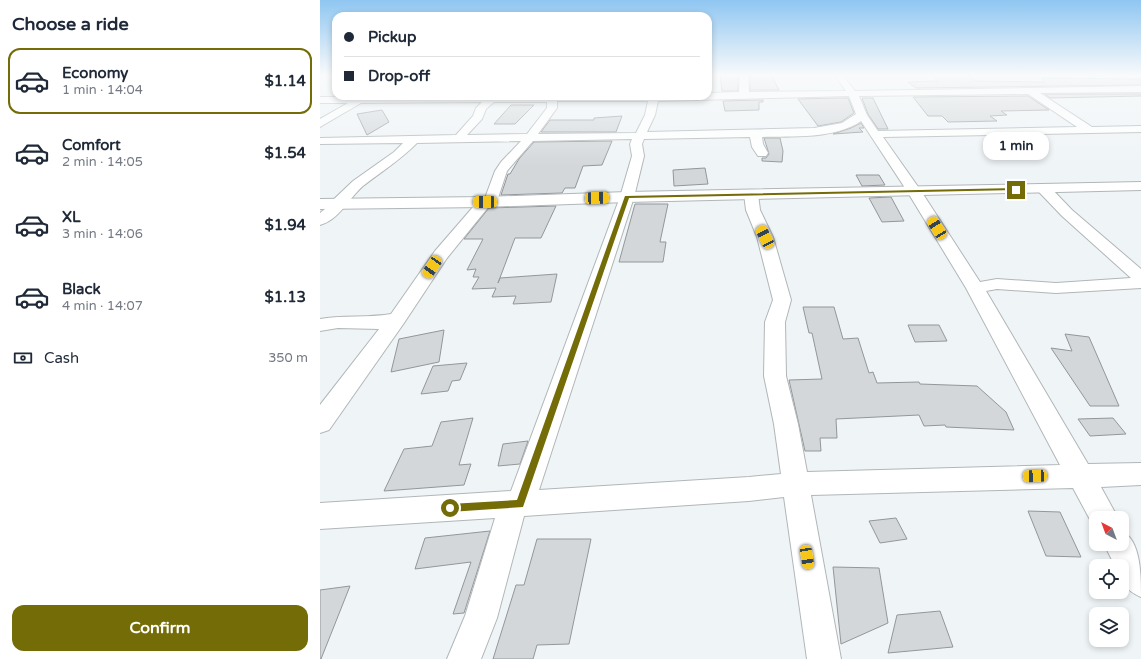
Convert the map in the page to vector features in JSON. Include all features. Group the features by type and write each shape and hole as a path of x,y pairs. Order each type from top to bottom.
{"street":[{"path":"320,124 351,105"},
{"path":"459,139 478,117 481,108 485,105"},
{"path":"320,423 397,318 441,254 488,202 501,171 522,148 552,108 552,105"},
{"path":"464,659 481,618 517,504 627,197 638,156 636,144 637,140 641,136 643,128 650,115 652,105"},
{"path":"858,105 862,115 914,192 975,288 1100,511"},
{"path":"1051,105 1088,129"},
{"path":"320,141 804,132 848,124 862,115"},
{"path":"876,134 1141,128"},
{"path":"757,134 756,142 762,153"},
{"path":"320,220 339,204 358,184 398,155 413,140"},
{"path":"320,204 488,202 627,197 1141,186"},
{"path":"1044,189 1067,213 1141,278"},
{"path":"750,194 753,210 765,237 782,300 775,322 775,376 786,424 824,659"},
{"path":"975,288 997,284 1056,288 1141,283"},
{"path":"320,326 338,322 374,323 397,318"},
{"path":"320,516 749,489 795,484 1141,474"},
{"path":"1123,551 1141,581"}],"building":[{"path":"511,105 534,105 515,124 494,124"},
{"path":"724,105 759,105 759,110 725,111"},
{"path":"802,105 851,105 854,113 841,122 818,126"},
{"path":"865,105 876,105 888,129 878,129 868,114"},
{"path":"919,105 1041,105 1049,110 1001,111 1007,115 990,116 997,121 948,122 942,116 928,116"},
{"path":"382,110 389,122 367,135 357,114"},
{"path":"622,116 616,132 541,132 550,120 594,120 594,118"},
{"path":"861,123 864,128 859,128 863,132 833,134 851,128"},
{"path":"764,138 780,138 783,151 782,162 762,161 762,158 766,158 769,154"},
{"path":"612,141 602,165 583,166 575,188 565,188 562,193 501,195 508,174 510,174 519,159 534,142"},
{"path":"705,168 708,184 674,186 673,170"},
{"path":"856,175 879,175 885,185 862,186"},
{"path":"891,197 904,221 882,222 869,198"},
{"path":"635,204 668,204 660,242 666,242 663,262 619,262"},
{"path":"556,206 541,238 515,238 498,283 500,278 557,274 551,302 513,304 516,296 492,297 496,288 472,289 479,277 473,277 476,269 467,270 483,239 464,239 489,208"},
{"path":"803,307 834,307 843,339 858,338 869,373 873,372 877,383 919,382 920,384 977,386 1006,412 1014,430 946,427 945,425 924,426 919,415 836,419 837,438 820,438 821,451 805,451 789,380 822,379 812,333 809,333"},
{"path":"908,325 939,325 947,341 915,342"},
{"path":"444,330 439,362 391,372 399,339"},
{"path":"1065,334 1089,337 1119,406 1090,406 1051,348 1072,351"},
{"path":"467,363 460,380 452,381 448,391 421,394 433,366"},
{"path":"473,418 459,465 471,464 464,485 384,491 404,449 432,446 441,422"},
{"path":"1113,418 1126,434 1090,436 1078,419"},
{"path":"528,441 520,464 498,466 503,444"},
{"path":"1028,511 1060,512 1081,557 1046,556"},
{"path":"896,518 907,539 880,543 869,521"},
{"path":"490,531 464,613 453,614 471,562 415,569 425,538"},
{"path":"537,539 591,539 569,644 537,645 533,659 493,659 516,585 524,585"},
{"path":"833,567 879,568 888,623 841,644"},
{"path":"350,586 321,659 320,659 320,590"},
{"path":"940,611 953,647 888,653 897,615"}],"route":[{"path":"450,508 520,504 627,197 1016,190"}]}
